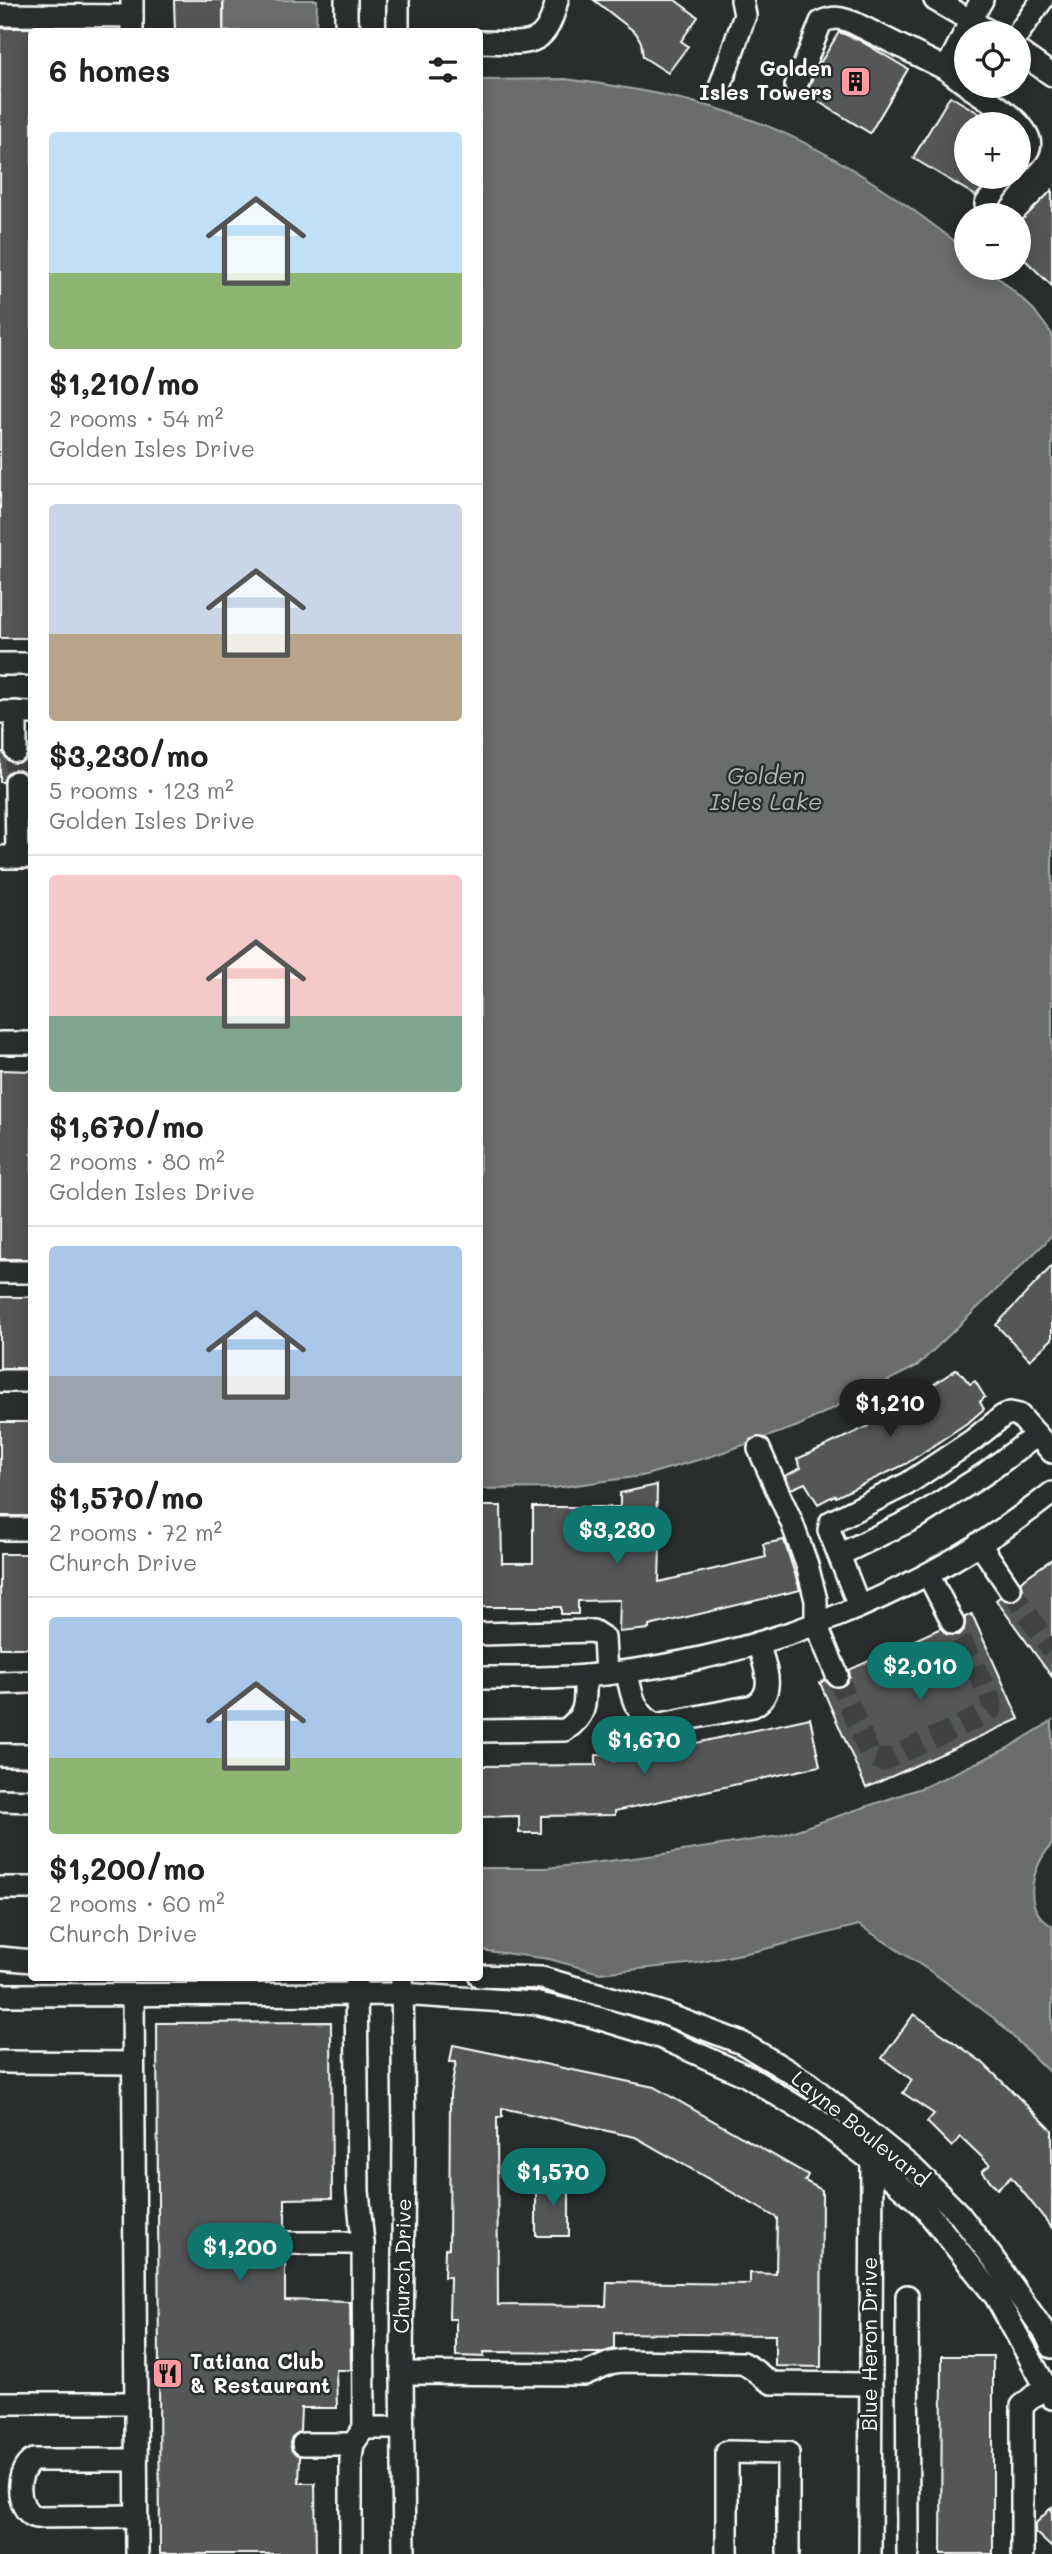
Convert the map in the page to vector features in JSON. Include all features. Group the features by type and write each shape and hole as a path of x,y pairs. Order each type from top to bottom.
{"street":[{"path":"346,0 346,21 349,28"},
{"path":"398,0 398,28"},
{"path":"483,42 537,40 545,33 553,18 557,0"},
{"path":"720,87 745,15 743,0"},
{"path":"935,0 973,21"},
{"path":"946,69 982,0"},
{"path":"1027,21 1042,0"},
{"path":"0,15 93,23 132,16"},
{"path":"796,86 821,22 831,17 854,23 954,75"},
{"path":"1031,60 1052,75"},
{"path":"985,98 1004,112"},
{"path":"987,203 998,189"},
{"path":"0,664 28,664"},
{"path":"16,712 16,751"},
{"path":"16,782 16,857"},
{"path":"0,1043 28,1043"},
{"path":"0,1272 28,1272"},
{"path":"0,1381 28,1381"},
{"path":"859,1606 829,1530 831,1522 907,1484 1010,1413 1019,1415 1052,1452"},
{"path":"839,1555 919,1516 986,1473 1037,1435"},
{"path":"759,1449 807,1565 816,1600 816,1624 837,1675"},
{"path":"483,1678 627,1672 758,1643 816,1624 928,1574 1032,1509 1052,1493"},
{"path":"0,1529 28,1529"},
{"path":"979,1543 1010,1589"},
{"path":"928,1574 953,1623"},
{"path":"483,1634 593,1631 604,1638 583,1713 576,1723 565,1730 483,1731"},
{"path":"627,1672 632,1699 638,1710 656,1725 753,1706 761,1702 766,1694 768,1677 758,1643"},
{"path":"0,1683 28,1682"},
{"path":"0,1755 28,1755"},
{"path":"0,1800 28,1801"},
{"path":"0,1888 28,1888"},
{"path":"0,1958 28,1961"},
{"name":"Layne Boulevard","path":"483,1976 542,1978 595,2006 747,2076 818,2120 872,2161 922,2205 996,2297 1049,2391"},
{"path":"351,2554 351,2459 358,2436 363,2243 358,2191 356,1986"},
{"name":"Layne Boulevard","path":"0,1994 124,1989 402,1986 535,2003 660,2012 742,2043 808,2083 915,2170 958,2214 992,2257 1046,2334 1052,2347"},
{"name":"Church Drive","path":"402,1986 404,2554"},
{"path":"124,1989 133,2063 137,2554"},
{"path":"0,2062 133,2063"},
{"name":"Blue Heron Drive","path":"870,2554 869,2384 874,2135"},
{"path":"287,2243 363,2243"},
{"path":"908,2296 908,2554"},
{"path":"402,2373 584,2374 622,2361 743,2363 772,2383 869,2384"},
{"path":"1022,2554 1021,2406 1049,2391"},
{"path":"0,2403 136,2403"},
{"path":"303,2444 402,2428"},
{"path":"727,2554 727,2452 788,2453 788,2554"},
{"path":"136,2460 33,2460 25,2465 21,2473 21,2504 26,2513 34,2517 136,2516"}],"water":[{"path":"224,0 317,0 316,28 224,28"},
{"name":"Golden Isles Lake","path":"565,79 706,105 752,120 810,145 891,194 954,241 954,280 1001,280 1033,309 1052,334 1052,1234 917,1366 798,1426 712,1456 642,1476 554,1488 483,1489 483,80"},
{"path":"1052,1721 1052,1844 1039,1864 1032,1887 1036,1909 1052,1926 1052,2075 995,2019 936,1975 859,1925 697,1963 600,1973 549,1959 483,1950 483,1868 546,1868 584,1864 779,1836 924,1787 1006,1749"}],"building":[{"path":"174,0 223,0 223,28 175,28"},
{"path":"594,0 675,0 698,17 681,41 688,46 668,73 643,57 641,42 636,33"},
{"path":"0,28 28,28 28,638 0,638"},
{"name":"Golden Isles Towers","path":"839,32 859,40 908,69 870,133 806,94 816,70"},
{"path":"950,96 977,112 954,112 954,183 913,158"},
{"path":"964,189 982,189 976,196"},
{"path":"1052,190 1052,286 1031,266 1031,211"},
{"path":"0,752 3,752 9,762 17,764 28,754 28,780 23,771 17,769 9,771 3,782 0,782"},
{"path":"0,1070 28,1071 28,1259 0,1259"},
{"path":"1052,1266 1052,1339 1030,1360 996,1325"},
{"path":"0,1297 28,1297 28,1368 0,1368"},
{"path":"957,1369 970,1384 975,1381 985,1397 980,1402 984,1409 970,1421 906,1464 818,1504 805,1483 791,1489 785,1476 801,1468 797,1459 867,1427 900,1402 902,1405"},
{"path":"0,1422 28,1422 28,1516 0,1516"},
{"path":"657,1485 656,1543 660,1543 659,1582 766,1557 763,1544 784,1540 800,1590 649,1626 649,1629 619,1632 620,1600 578,1601 578,1614 561,1614 561,1607 483,1607 483,1506 501,1506 502,1563 533,1563 533,1507 620,1507 620,1493"},
{"path":"0,1554 28,1554 28,1648 0,1648"},
{"path":"1052,1559 1052,1677 996,1600 1000,1597 1010,1602 1018,1599 1023,1589 1021,1581"},
{"path":"972,1614 1019,1719 866,1788 820,1683 825,1680 835,1688 843,1687 850,1677 849,1670 941,1628 946,1634 958,1635 964,1630 965,1617"},
{"path":"810,1718 820,1766 615,1811 615,1815 541,1816 541,1833 519,1833 519,1816 483,1817 483,1766 596,1765 596,1755 614,1755 614,1761"},
{"path":"914,2014 982,2062 1052,2130 1052,2228 1011,2177 997,2189 982,2171 990,2165 961,2137 952,2147 927,2122 934,2114 903,2093 912,2080 882,2058"},
{"path":"331,2022 332,2198 285,2199 285,2230 276,2236 274,2242 276,2250 285,2256 285,2300 350,2302 351,2370 336,2370 337,2408 301,2408 300,2431 292,2437 290,2443 292,2451 300,2456 299,2483 315,2483 316,2554 160,2554 157,2023"},
{"path":"453,2045 654,2087 808,2175 805,2181 822,2190 821,2367 775,2366 775,2335 614,2333 614,2349 600,2353 484,2352 484,2357 456,2356 456,2319 449,2319 450,2277 444,2277 445,2249 449,2248 450,2094 456,2062 450,2062","holes":["502,2108 635,2137 777,2218 776,2274 750,2273 750,2284 607,2282 606,2306 498,2305 497,2117 502,2117"]},
{"path":"536,2181 569,2181 569,2236 536,2236"},
{"path":"942,2356 993,2356 993,2554 941,2554"},
{"path":"1052,2507 1052,2548 1035,2532 1035,2524"}],"tunnel":[{"path":"16,751 16,782"},
{"path":"1010,1589 1052,1650"},
{"path":"837,1675 871,1757 883,1761 992,1709 992,1702 953,1623"}],"place":[{"name":"Golden Isles Towers","path":"855,81"},
{"name":"Tatiana Club & Restaurant","path":"167,2374"}]}
